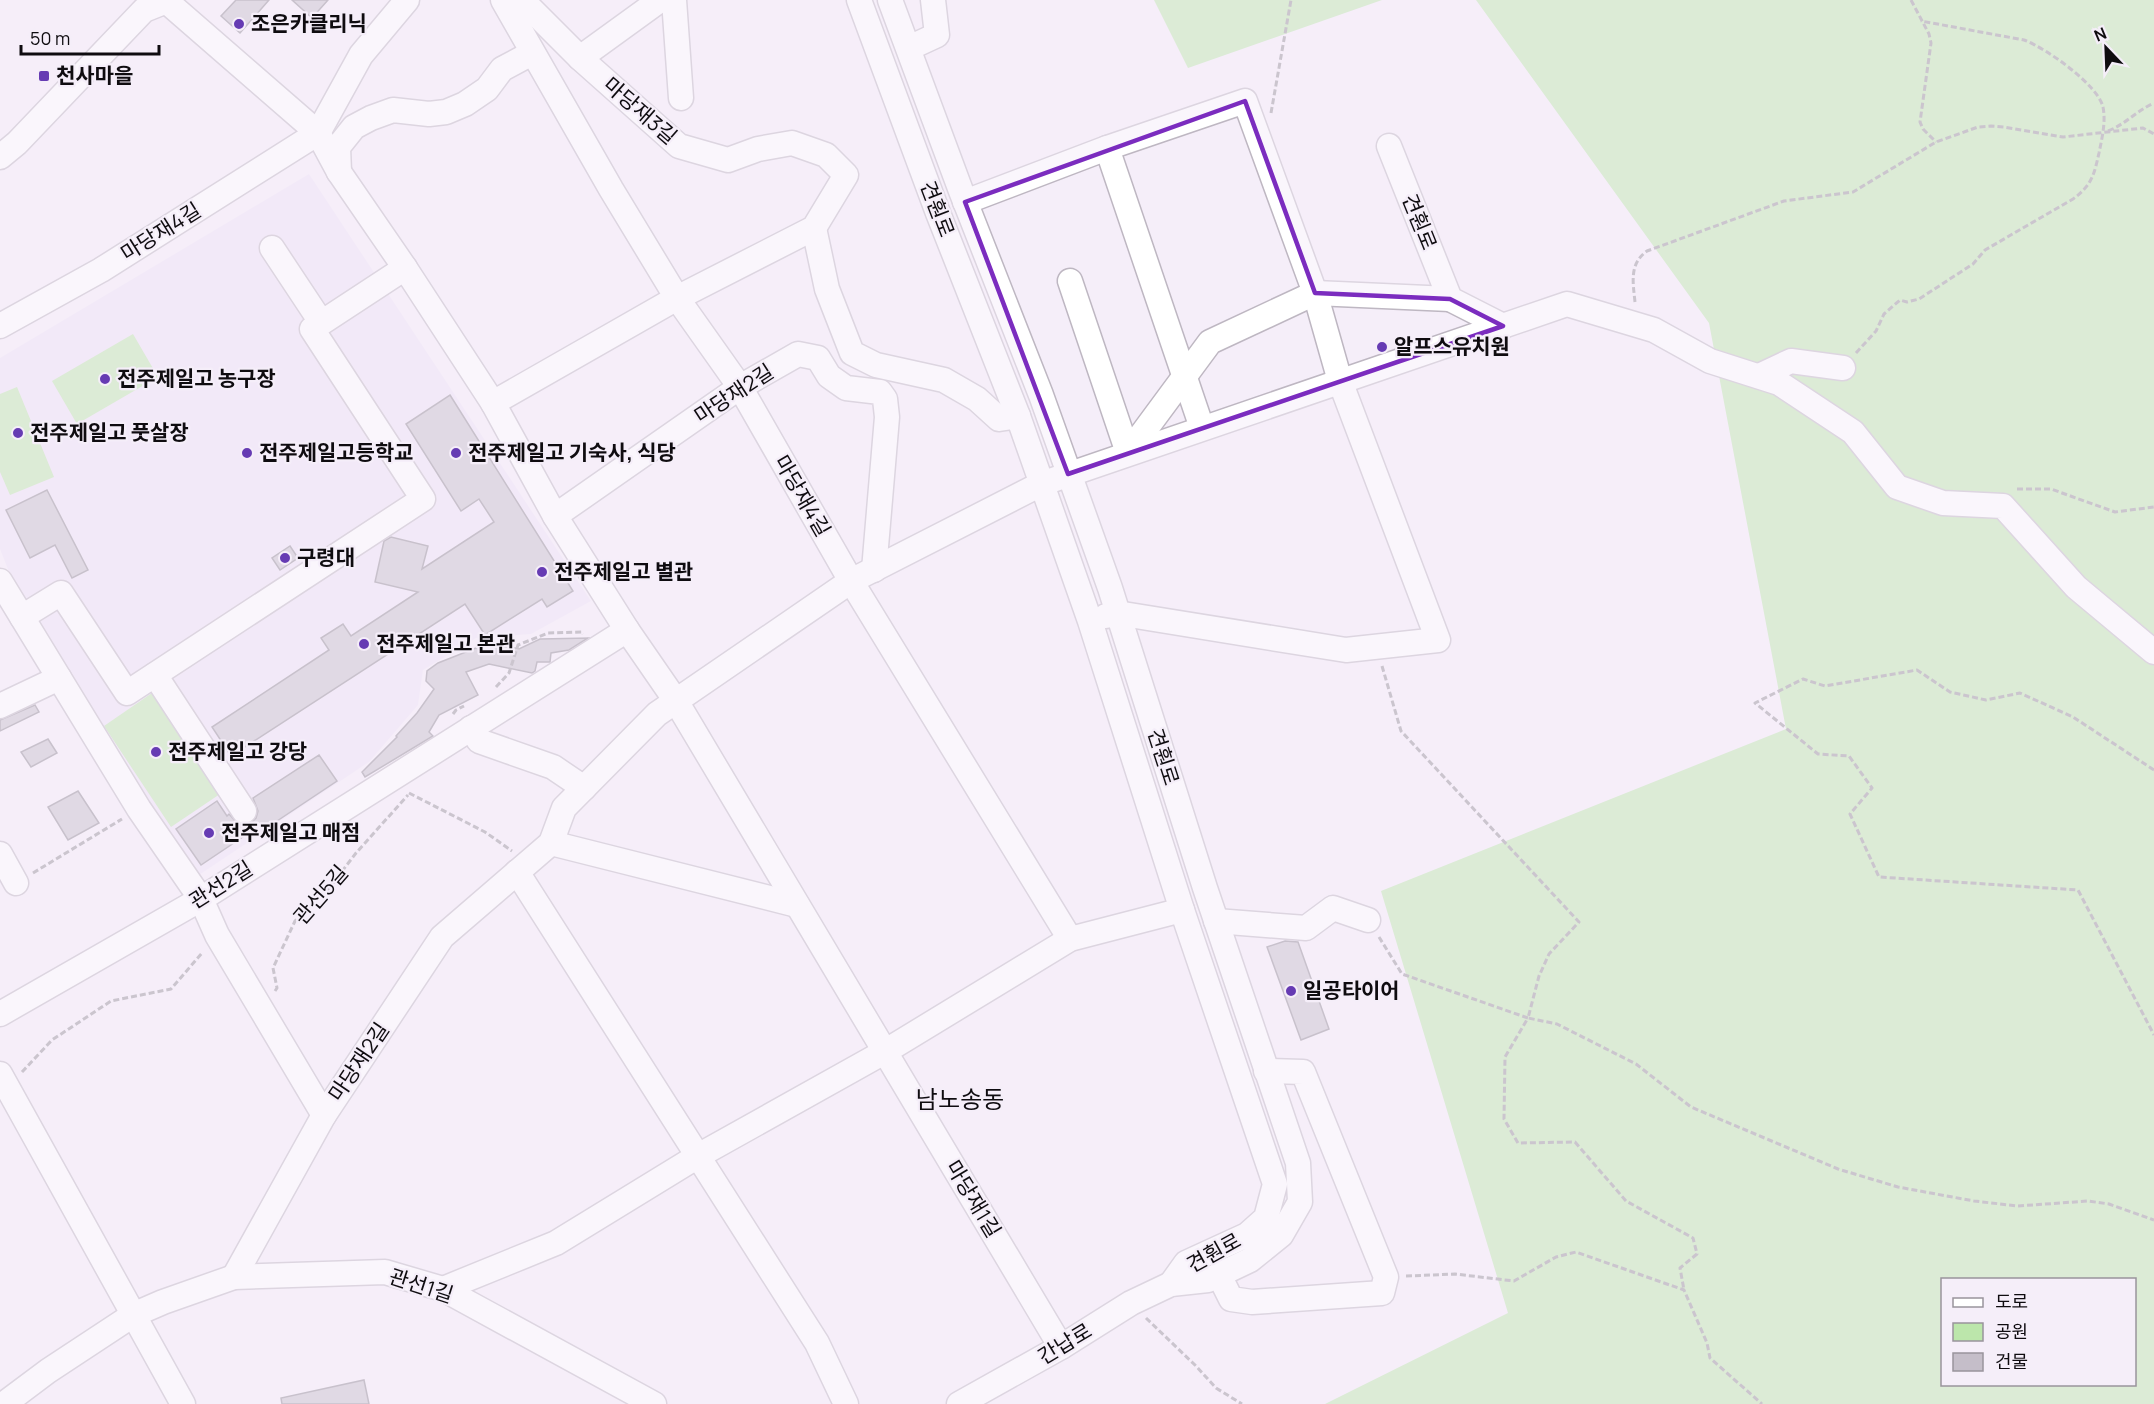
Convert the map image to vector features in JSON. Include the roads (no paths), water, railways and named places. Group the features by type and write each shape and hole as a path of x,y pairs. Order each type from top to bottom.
{"street":[{"name":"마당재4길","path":"0,326 101,270 318,133 361,55 407,0"},
{"name":"마당재4길","path":"503,0 611,189 677,298 740,387 851,581 1070,939"},
{"path":"522,0 545,9 580,58 660,0"},
{"path":"674,0 681,98"},
{"name":"견훤로","path":"859,0 938,213 1018,416 1090,621 1182,910 1275,1184 1266,1218 1246,1235 1186,1263 1171,1284"},
{"name":"견훤로","path":"890,0 1041,395 1117,613 1216,921 1298,1163 1300,1202 1281,1235 1250,1260 1208,1280 1171,1284"},
{"path":"909,48 937,35 933,0"},
{"path":"0,157 158,2 318,133 339,172 493,403 555,516 627,630 676,701 797,905"},
{"path":"339,172 338,147 354,127 393,110 429,114 446,112 465,104 487,89 502,69 532,53"},
{"name":"마당재3길","path":"580,58 679,146 728,160 758,149 792,143 826,155 846,175 814,228"},
{"name":"견훤로","path":"966,202 1107,148 1245,101 1316,293 1340,381 1438,640 1346,650 1117,613"},
{"name":"견훤로","path":"1389,146 1450,299"},
{"path":"1107,148 1202,428"},
{"path":"493,403 677,298 814,228 827,289 852,353 876,365 944,380 977,399 999,419 1018,416"},
{"path":"272,248 321,322"},
{"path":"22,617 61,592 127,693 423,500 312,329 405,268"},
{"path":"1070,281 1128,453"},
{"path":"1128,453 1210,342 1316,293 1450,299 1503,326"},
{"path":"1041,484 1567,304 1654,330 1710,361 1779,383 1853,432 1897,487 1944,503 2003,507 2076,587 2154,652"},
{"name":"마당재2길","path":"555,516 740,387 798,354 818,358 829,376 846,388 880,392 885,399 887,417 874,570"},
{"path":"1759,376 1791,361 1843,368"},
{"name":"마당재2길","path":"234,1278 324,1115 442,937 551,843 564,808 657,714 851,581 1041,484"},
{"path":"0,581 140,809 201,899 217,935 324,1115"},
{"path":"1090,621 1117,613"},
{"path":"584,788 553,767 478,741 460,724 594,651 627,630"},
{"path":"155,675 244,811"},
{"path":"0,706 59,678"},
{"name":"관선2길","path":"0,1014 201,899 437,748 460,724"},
{"path":"551,843 797,905"},
{"path":"0,854 16,883"},
{"path":"522,868 601,1004 817,1343 846,1404"},
{"name":"마당재1길","path":"797,905 1061,1347"},
{"path":"1216,921 1306,928 1333,908 1368,920"},
{"path":"443,1289 556,1243 698,1156 886,1051 1070,939 1182,910"},
{"path":"1219,1275 1231,1299 1252,1302 1382,1293 1386,1277 1303,1072 1266,1071"},
{"path":"4,1080 183,1404"},
{"name":"관선1길","path":"4,1404 48,1371 133,1315 163,1302 234,1278 385,1272 443,1289 654,1404"},
{"name":"간납로","path":"959,1404 1061,1347 1131,1304 1171,1284"}],"place":[{"name":"조은카클리닉","path":"239,24"},
{"name":"천사마을","path":"44,76"},
{"name":"알프스유치원","path":"1382,347"},
{"name":"전주제일고 농구장","path":"105,379"},
{"name":"전주제일고 풋살장","path":"18,433"},
{"name":"전주제일고등학교","path":"247,453"},
{"name":"전주제일고 기숙사, 식당","path":"456,453"},
{"name":"구령대","path":"285,558"},
{"name":"전주제일고 별관","path":"542,572"},
{"name":"전주제일고 본관","path":"364,644"},
{"name":"전주제일고 강당","path":"156,752"},
{"name":"전주제일고 매점","path":"209,833"},
{"name":"일공타이어","path":"1291,991"}],"district":[{"name":"남노송동","path":"960,1100"}]}
